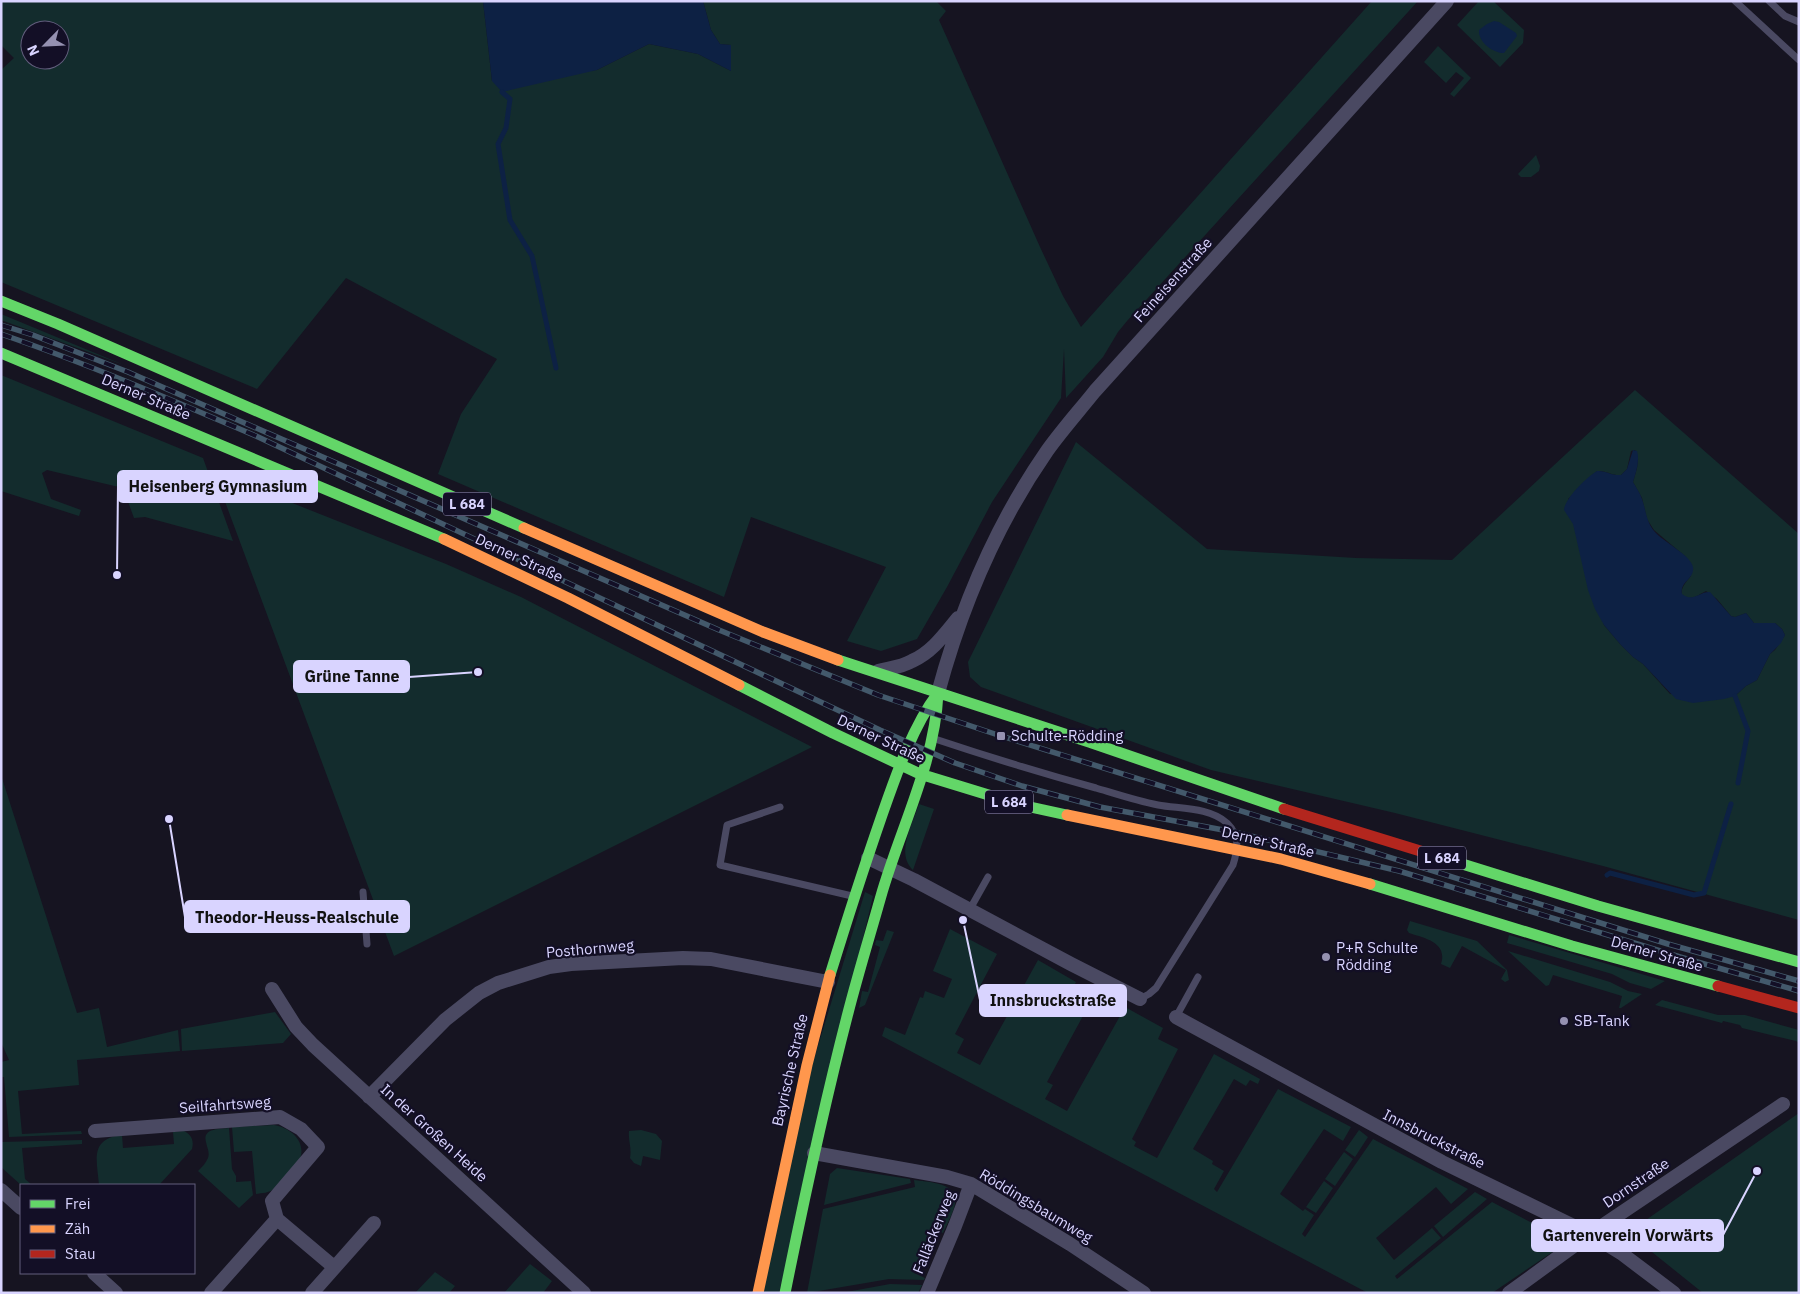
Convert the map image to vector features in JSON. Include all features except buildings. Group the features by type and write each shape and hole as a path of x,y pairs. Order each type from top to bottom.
{"main road":[{"name":"Derner Straße","path":"1,301 58,324 763,632 874,672 1089,742 1228,791 1598,906 1799,962"},
{"name":"Derner Straße","path":"1,353 390,515 469,550 568,598 833,733 920,774 1021,805 1282,859 1572,946 1799,1008"},
{"name":"Bayrische Straße","path":"758,1293 805,1073 828,982 868,858 901,766 924,710 938,692"},
{"name":"Feineisenstraße","path":"920,774 937,715 938,692"},
{"path":"785,1293 814,1153 848,1013 889,868 912,805 920,774"}],"street":[{"name":"Feineisenstraße","path":"938,692 964,610 986,560 1019,496 1048,450 1094,391 1447,1"},
{"name":"Feineisenstraße","path":"874,672 912,662 926,653 941,639 964,610"},
{"path":"868,858 970,909 1140,999"},
{"name":"Posthornweg","path":"369,1097 445,1020 479,993 498,983 549,967 571,964 683,958 711,959 828,982"},
{"name":"In der Großen Heide","path":"272,989 296,1027 313,1045 584,1293"},
{"name":"Innsbruckstraße","path":"1176,1017 1442,1162 1590,1234 1622,1253 1674,1293"},
{"name":"Dornstraße","path":"1510,1293 1590,1234 1783,1104"},
{"name":"Seilfahrtsweg","path":"95,1131 280,1117 301,1129 318,1147 272,1201 278,1219"},
{"name":"Röddingsbaumweg","path":"814,1153 947,1177 971,1184 1070,1244 1144,1293"},
{"name":"Falläckerweg","path":"926,1293 971,1184"},
{"path":"1,1190 20,1207"},
{"path":"211,1293 278,1219 334,1267"},
{"path":"312,1293 374,1223"},
{"path":"95,1274 116,1293"}],"lane":[{"path":"1735,1 1799,60"},
{"path":"1769,1 1785,16 1799,22"},
{"path":"916,733 987,756 1157,805 1204,812 1216,816 1234,832 1238,850 1228,872 1156,988 1140,999"},
{"path":"780,807 727,825 720,865 855,897"},
{"path":"970,909 988,877"},
{"path":"363,892 367,944"},
{"path":"1176,1017 1198,978"}],"green space":[{"path":"1,1 483,1 492,81 597,70 649,44 698,54 731,71 731,45 720,44 711,30 703,1 936,1 946,11 939,20 1040,247 1063,296 1081,327 1372,1 1418,1 1127,321 1103,357 1066,398 1064,349 1061,398 992,502 917,639 881,651 847,641 886,567 751,517 724,597 438,474 461,414 497,359 346,278 257,389 1,282 1,70 14,58 1,45"},
{"path":"1479,1 1493,1 1524,30 1523,43 1500,67 1457,25"},
{"path":"1438,46 1471,78 1454,97 1450,94 1464,78 1456,72 1446,83 1424,62"},
{"path":"1536,155 1540,166 1539,171 1531,177 1521,177 1518,174"},
{"path":"1,314 124,365 1,320"},
{"path":"1,375 203,458 233,541 145,517 134,518 123,488 47,470 42,473 51,499 81,510 79,516 1,491"},
{"path":"1635,390 1799,534 1799,920 1603,866 1395,813 1211,770 981,687 970,677 968,662 1076,442 1207,549 1356,558 1452,560","holes":["1635,450 1637,466 1633,482 1642,498 1647,519 1654,530 1686,557 1691,576 1682,589 1682,595 1692,598 1706,591 1717,599 1731,616 1735,617 1746,613 1754,623 1775,623 1782,629 1785,635 1770,654 1757,680 1746,686 1735,696 1670,694 1643,664 1620,644 1604,625 1579,547 1568,499 1597,471 1621,475 1627,469 1631,451"]},
{"path":"214,472 446,564 521,597 812,747 394,956"},
{"path":"1,775 77,1013 99,1008 107,1047 178,1030 180,1051 77,1060 79,1085 18,1091 22,1134 81,1131 82,1134 9,1137 4,1077 1,1077 1,1062 9,1060 1,1042"},
{"path":"919,804 934,809 913,870 908,863 905,847"},
{"path":"865,892 873,896 779,1293 763,1293 810,1072"},
{"path":"1410,921 1477,941 1507,970 1509,980 1505,982 1501,979 1506,970 1462,946 1450,968 1441,964 1441,951 1438,946 1428,939 1409,933 1407,930"},
{"path":"950,929 997,954 955,1034 964,1039 957,1053 980,1065 1038,960 1076,982 1071,992 1090,1003 1047,1082 1053,1085 1045,1099 1067,1111 1125,1007 1163,1028 1158,1039 1178,1049 1132,1139 1136,1142 1134,1146 1157,1158 1214,1054 1260,1079 1258,1084 1250,1080 1246,1086 1234,1079 1193,1149 1213,1161 1212,1164 1224,1171 1214,1189 1217,1192 1278,1089 1351,1127 1343,1141 1324,1129 1280,1194 1303,1211 1305,1209 1314,1215 1302,1234 1305,1237 1373,1139 1468,1189 1451,1204 1436,1187 1376,1238 1394,1260 1432,1228 1441,1238 1395,1276 1397,1279 1492,1202 1555,1235 1558,1245 1554,1251 1492,1293 1368,1293 882,1036 885,1027 905,1035 920,997 923,998 925,991 944,998 952,979 933,971"},
{"path":"887,930 894,932 865,1005 859,1008 862,991 868,992 880,947 875,945 876,940 883,941"},
{"path":"1509,935 1665,981 1651,989 1630,983 1612,974 1507,943"},
{"path":"1508,951 1610,982 1628,991 1642,994 1619,1008 1622,996 1553,975 1549,985 1546,986"},
{"path":"1662,1000 1718,1015 1745,1015 1799,1030 1799,1043 1742,1028 1740,1025 1723,1021 1722,1023 1655,1005"},
{"path":"275,1012 291,1034 283,1043 182,1051 181,1029"},
{"path":"1799,1113 1799,1293 1703,1293 1632,1236 1630,1233 1633,1229"},
{"path":"274,1125 287,1130 297,1138 300,1143 301,1156 295,1167 275,1188 268,1192 256,1194 252,1151 234,1152 232,1127"},
{"path":"229,1128 232,1169 236,1176 236,1182 251,1181 253,1195 239,1208 198,1171 209,1156 205,1137 207,1134 213,1130"},
{"path":"641,1130 656,1134 662,1141 660,1160 643,1156 641,1166 634,1163 630,1158 629,1131"},
{"path":"1359,1130 1368,1137 1355,1157 1345,1150"},
{"path":"184,1131 189,1134 193,1143 192,1149 160,1184 99,1184 97,1152 104,1141 111,1137 122,1135 123,1148 174,1144 173,1132"},
{"path":"82,1140 82,1144 22,1148 25,1179 31,1184 20,1184 1,1167 1,1142"},
{"path":"1344,1152 1353,1159 1335,1186 1325,1179"},
{"path":"837,1168 910,1179 911,1183 824,1205 830,1174"},
{"path":"914,1180 940,1184 952,1191 955,1196 953,1210 943,1233 932,1228 914,1273 925,1278 924,1280 889,1279 807,1293 823,1209 915,1187"},
{"path":"1324,1181 1333,1188 1316,1213 1306,1207"},
{"path":"1475,1192 1487,1199 1443,1237 1434,1226"},
{"path":"530,1264 552,1281 543,1293 504,1293"},
{"path":"435,1272 455,1286 449,1293 415,1293"},
{"path":"890,1284 922,1285 918,1293 841,1293"}],"water":[{"path":"483,1 703,1 711,30 720,44 731,45 731,71 698,54 649,44 597,70 502,92 492,81"},
{"path":"1494,21 1499,22 1516,33 1517,36 1504,53 1495,51 1487,46 1479,34 1479,30"},
{"path":"1633,450 1637,451 1638,459 1633,482 1641,497 1649,523 1658,535 1691,562 1693,567 1692,575 1683,586 1682,594 1693,597 1710,592 1731,616 1735,617 1746,613 1754,623 1775,623 1782,629 1785,635 1781,643 1770,654 1757,680 1746,686 1735,696 1693,703 1676,699 1643,664 1620,644 1604,625 1595,609 1588,590 1573,524 1564,510 1565,505 1582,483 1597,471 1621,475 1627,469"}],"waterway":[{"path":"502,92 510,99 506,128 498,144 510,220 532,256 556,368"},
{"path":"1735,696 1748,731 1738,783"},
{"path":"1607,875 1610,873 1694,895 1704,893 1731,804"}],"railway":[{"path":"1,325 33,335 128,372 719,630 878,695 998,735 1668,944 1799,981"},
{"path":"1,334 98,370 256,436 880,730 955,763 1022,786 1100,807 1234,832 1399,871 1680,957 1799,991"}],"traffic: fast":[{"path":"1,301 58,324 524,528"},
{"path":"1,353 444,539"},
{"path":"838,660 1089,742 1284,809"},
{"path":"739,685 833,733 920,774 1021,805 1067,815"},
{"path":"830,975 898,770 920,721 938,693"},
{"path":"785,1293 815,1152 848,1013 889,871 924,770 935,719 938,693"},
{"path":"1443,858 1598,906 1799,962"},
{"path":"1370,884 1572,946 1718,986"}],"traffic: slow":[{"path":"524,528 763,632 838,660"},
{"path":"444,539 568,598 739,685"},
{"path":"1067,815 1281,859 1370,884"},
{"path":"758,1293 807,1065 830,975"}],"traffic: jam":[{"path":"1284,809 1443,858"},
{"path":"1718,986 1799,1008"}],"place":[{"name":"Heisenberg Gymnasium","path":"117,575"},
{"name":"Grüne Tanne","path":"478,672"},
{"name":"Schulte-Rödding","path":"1001,736"},
{"name":"Theodor-Heuss-Realschule","path":"169,819"},
{"name":"Innsbruckstraße","path":"963,920"},
{"name":"P+R Schulte Rödding","path":"1326,957"},
{"name":"SB-Tank","path":"1564,1021"},
{"name":"Gartenverein Vorwärts","path":"1757,1171"}]}
